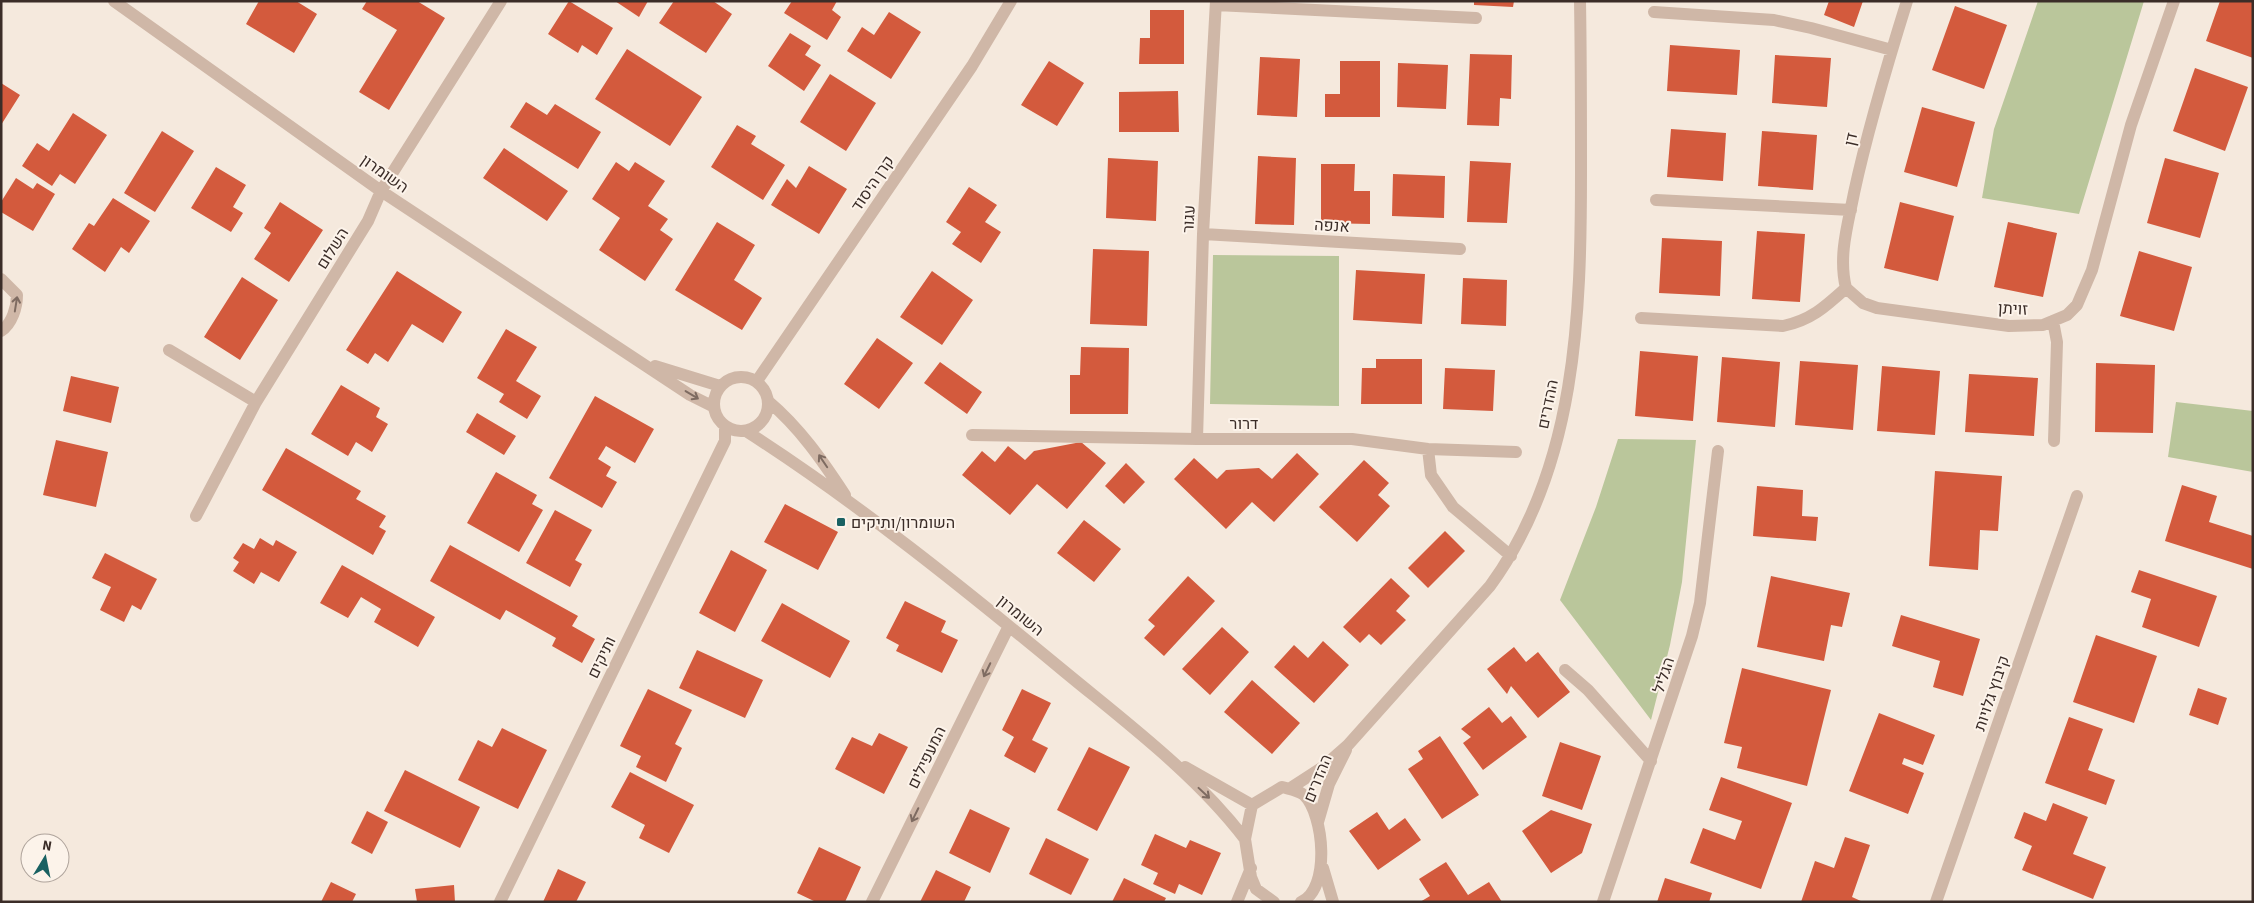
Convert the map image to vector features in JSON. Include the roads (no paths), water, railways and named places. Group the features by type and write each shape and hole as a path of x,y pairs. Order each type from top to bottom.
{"street":[{"name":"השומרון","path":"114,1 381,191 690,394 714,407"},
{"name":"השלום","path":"196,516 256,402 368,221 381,191 501,1"},
{"name":"קרן היסוד","path":"757,381 972,66 1011,1"},
{"name":"ההדרים","path":"1252,805 1282,788 1289,789 1323,767 1348,745 1490,586 1511,556 1528,524 1551,461 1568,392 1577,330 1581,266 1580,1"},
{"name":"דן","path":"1846,288 1842,272 1843,255 1851,210 1873,113 1907,1"},
{"name":"זויתן","path":"1846,288 1862,303 1877,308 2009,326 2043,325 2067,315 2078,305 2090,277 2131,125 2174,1"},
{"path":"1216,3 1476,18"},
{"name":"עגור","path":"1197,439 1203,234 1216,3"},
{"path":"1654,12 1774,20 1892,50"},
{"path":"1656,200 1851,210"},
{"name":"אנפה","path":"1203,234 1460,249"},
{"path":"1,279 17,295 17,306 6,328 1,330"},
{"path":"1641,318 1782,326 1801,322 1824,308 1846,288"},
{"path":"2053,321 2057,342 2054,441"},
{"path":"169,350 256,402"},
{"name":"השומרון","path":"643,362 720,386"},
{"path":"725,426 717,418 714,407 716,393 720,386 726,381 741,376 757,381"},
{"name":"השומרון","path":"757,381 765,390 768,401 790,419 817,452 850,501"},
{"path":"746,431 763,420 768,401"},
{"name":"השומרון","path":"725,426 738,431 746,431 850,501 1008,626 1169,759 1225,813 1245,839"},
{"name":"ותיקים","path":"500,902 725,441 725,426"},
{"name":"דרור","path":"972,435 1197,439 1352,438 1428,449 1516,452"},
{"path":"1428,449 1431,475 1452,507 1511,556"},
{"name":"הגליל","path":"1603,902 1685,664 1698,611 1718,451"},
{"name":"קיבוץ גלויות","path":"1936,902 2078,496"},
{"name":"המעפילים","path":"872,902 1008,626"},
{"path":"1565,670 1588,690 1652,761"},
{"name":"ההדרים","path":"1318,823 1329,784 1348,745"},
{"name":"השומרון","path":"1169,759 1252,805"},
{"path":"1289,789 1303,794 1312,805 1318,823 1321,859 1333,902"},
{"path":"1252,805 1245,839 1251,877 1256,889 1274,902"},
{"path":"1301,902 1307,899 1318,883 1321,859"},
{"path":"1237,902 1251,868"}],"place":[{"name":"השומרון/ותיקים","path":"841,522"}]}
